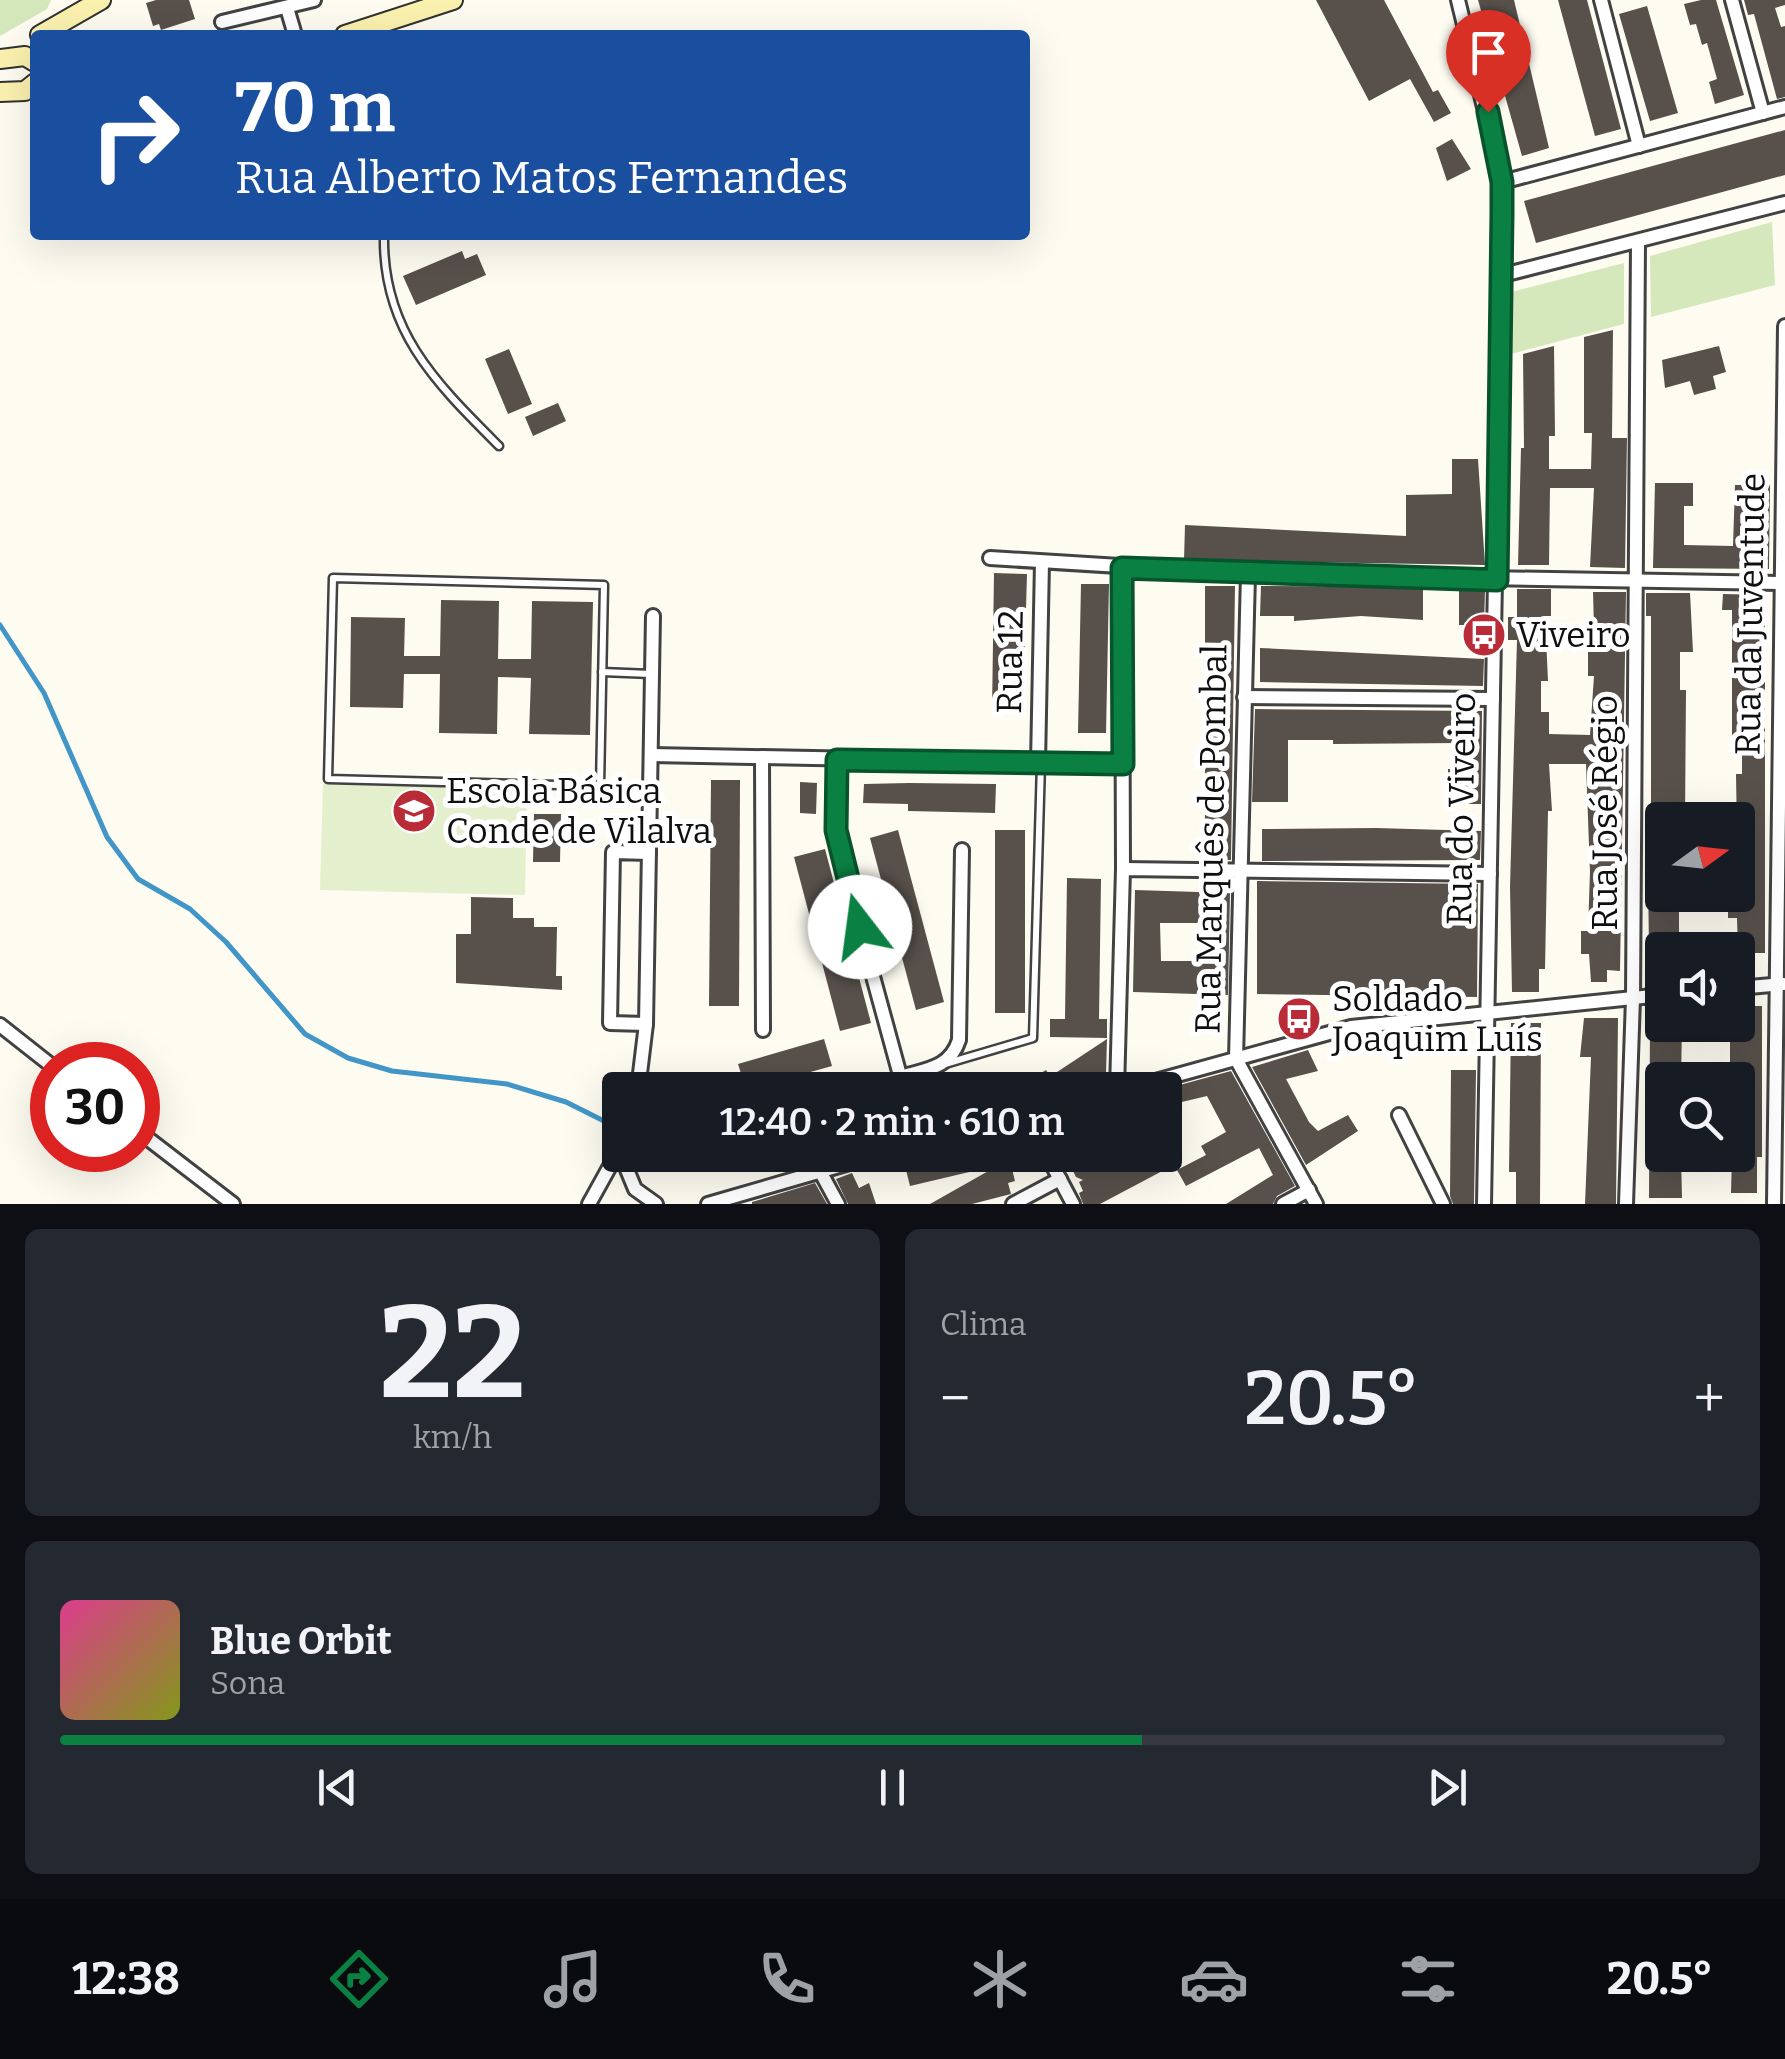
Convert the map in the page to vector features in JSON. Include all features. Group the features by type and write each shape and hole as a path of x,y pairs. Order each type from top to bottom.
{"street":[{"path":"51,30 101,0"},
{"path":"222,22 314,0"},
{"path":"360,30 453,0"},
{"name":"Rua do Viveiro","path":"1458,0 1502,182 1484,1204"},
{"path":"1601,0 1639,146"},
{"path":"1732,0 1763,112"},
{"path":"288,8 294,30"},
{"path":"65,30 76,18"},
{"path":"6,57 30,42"},
{"path":"1,93 30,88"},
{"path":"1502,182 1785,106"},
{"path":"1503,276 1785,203"},
{"name":"Rua José Régio","path":"1626,1204 1633,998 1638,242"},
{"name":"Rua da Juventude","path":"1774,1204 1781,984 1785,326"},
{"path":"990,558 1248,574 1782,583"},
{"name":"Rua 12","path":"1040,763 1042,562"},
{"path":"1120,1072 1122,568"},
{"name":"Rua Marquês de Pombal","path":"1248,574 1236,1058 1316,1204"},
{"path":"640,1072 646,1024 652,616"},
{"path":"1244,697 1493,698"},
{"path":"650,755 1123,764"},
{"path":"762,757 763,1030"},
{"path":"837,760 834,811 839,852 900,1072"},
{"path":"927,1072 955,1054 962,1024 962,850"},
{"path":"646,1024 610,1023 612,852 649,853"},
{"path":"1123,870 1490,874"},
{"path":"1755,986 1781,984"},
{"path":"1182,1073 1320,1033 1488,1010 1645,997"},
{"path":"0,1025 30,1049"},
{"path":"1399,1115 1443,1204"},
{"path":"160,1148 232,1204"},
{"path":"589,1204 608,1172"},
{"path":"628,1172 635,1189 656,1204"},
{"path":"708,1204 817,1172"},
{"path":"821,1172 838,1204"},
{"path":"1056,1172 1074,1204"},
{"path":"1013,1204 1060,1179"},
{"path":"1283,1204 1308,1190"}],"lane":[{"path":"385,240 390,290 416,356 434,382 499,446"},
{"path":"333,578 604,585 602,672 600,786 328,779 333,578"},
{"path":"602,672 652,674"},
{"path":"944,1064 1034,1038 1040,763"}],"green space":[{"path":"0,0 51,0 47,9 0,36"},
{"path":"1772,222 1775,285 1651,317 1650,256"},
{"path":"1624,263 1624,324 1511,354 1511,292"},
{"path":"323,784 527,789 525,895 320,890"}],"building":[{"path":"189,0 195,19 161,30 159,24 153,26 146,3"},
{"path":"1316,0 1384,0 1433,92 1438,90 1451,113 1434,122 1410,79 1369,101"},
{"path":"1478,0 1514,0 1549,148 1522,156"},
{"path":"1558,0 1587,0 1621,129 1595,136"},
{"path":"1716,0 1744,95 1715,104 1709,82 1717,79 1707,43 1702,45 1696,24 1690,25 1684,4"},
{"path":"1744,0 1785,0 1785,5 1775,8 1781,27 1785,26 1785,97 1777,99 1754,14 1748,15"},
{"path":"1647,6 1678,113 1650,121 1619,14"},
{"path":"1785,130 1785,175 1536,243 1524,201"},
{"path":"1452,139 1471,169 1447,181 1436,148"},
{"path":"462,251 465,259 477,254 486,275 416,305 403,276"},
{"path":"1613,330 1612,438 1627,438 1625,568 1590,567 1594,488 1550,488 1549,565 1518,565 1524,448 1523,354 1554,346 1555,436 1549,436 1549,469 1591,469 1592,433 1584,433 1584,337"},
{"path":"1719,346 1726,372 1713,376 1716,389 1694,395 1690,381 1665,388 1662,360"},
{"path":"509,349 532,404 508,414 485,359"},
{"path":"558,403 566,421 533,436 525,417"},
{"path":"1452,459 1478,459 1485,565 1184,560 1185,525 1406,536 1406,495 1452,494"},
{"path":"1655,483 1693,483 1693,506 1684,506 1684,545 1733,546 1735,485 1770,485 1769,569 1653,568"},
{"path":"994,573 1027,574 1023,712 992,711"},
{"path":"1081,584 1109,584 1106,733 1078,733"},
{"path":"1205,586 1235,586 1231,860 1200,860 1205,816"},
{"path":"1261,586 1423,587 1423,620 1361,616 1294,621 1294,616 1260,616"},
{"path":"1517,589 1551,589 1551,616 1545,616 1548,681 1541,681 1541,712 1549,712 1549,734 1590,735 1594,676 1588,676 1588,628 1594,628 1593,592 1626,592 1620,971 1607,970 1607,982 1591,982 1589,954 1581,954 1581,931 1588,931 1590,872 1586,764 1549,764 1552,811 1548,811 1545,969 1539,969 1539,992 1512,992 1510,887 1517,640 1508,640 1508,617 1517,617"},
{"path":"1459,590 1485,590 1484,625 1459,625"},
{"path":"1646,593 1690,593 1693,652 1680,652 1680,690 1686,690 1685,802 1651,802 1651,616 1646,616"},
{"path":"1723,594 1765,595 1765,953 1755,953 1755,932 1737,932 1737,918 1728,918 1728,912 1755,912 1755,802 1736,802 1736,774 1742,774 1742,738 1732,738 1732,610 1722,610"},
{"path":"441,600 499,601 498,659 531,659 532,601 593,602 590,735 529,734 531,678 498,677 497,734 439,733 440,674 404,674 403,708 350,707 351,617 405,618 404,656 440,656"},
{"path":"1260,648 1484,659 1483,686 1260,682"},
{"path":"1255,709 1482,711 1481,804 1448,804 1448,769 1461,769 1461,743 1333,744 1333,740 1288,740 1288,802 1252,802"},
{"path":"711,780 740,780 739,1006 709,1006"},
{"path":"800,782 817,783 816,814 800,813"},
{"path":"864,784 996,784 995,813 908,811 908,804 863,803"},
{"path":"534,814 561,814 560,862 533,862"},
{"path":"1262,829 1481,831 1480,860 1262,861"},
{"path":"898,830 944,1002 916,1010 870,838"},
{"path":"995,830 1025,830 1025,1013 995,1013"},
{"path":"825,849 871,1023 840,1031 794,857"},
{"path":"1067,878 1101,879 1099,1019 1107,1019 1107,1038 1050,1037 1050,1019 1065,1019"},
{"path":"1257,881 1478,884 1477,997 1257,994"},
{"path":"1135,890 1230,893 1228,995 1133,992","holes":["1160,923 1203,923 1204,961 1161,961"]},
{"path":"471,897 513,898 513,918 534,918 534,927 557,927 556,976 562,976 562,990 456,983 456,934 471,934"},
{"path":"1649,912 1679,912 1679,932 1649,932"},
{"path":"1755,1006 1762,1006 1762,1157 1757,1157 1757,1193 1731,1193 1732,1172 1755,1172 1755,1062 1730,1062 1730,1042 1755,1042"},
{"path":"1584,1018 1618,1018 1616,1204 1585,1204 1591,1057 1580,1057"},
{"path":"1511,1023 1541,1023 1540,1204 1516,1204 1516,1172 1509,1172"},
{"path":"824,1039 832,1066 810,1072 740,1072 738,1064"},
{"path":"1107,1039 1106,1072 1057,1072"},
{"path":"1650,1042 1682,1042 1681,1062 1650,1062"},
{"path":"1308,1050 1318,1071 1286,1079 1309,1122 1318,1131 1348,1115 1358,1131 1306,1165 1252,1067"},
{"path":"1451,1070 1476,1070 1474,1204 1453,1204 1450,1196"},
{"path":"1231,1071 1295,1186 1277,1196 1273,1204 1226,1204 1273,1175 1259,1148 1186,1186 1178,1172 1206,1155 1201,1146 1226,1132 1207,1096 1182,1102 1182,1084"},
{"path":"906,1172 969,1172 910,1186"},
{"path":"987,1172 1013,1172 1015,1181 1008,1183 1011,1194 972,1204 930,1204"},
{"path":"1074,1172 1160,1172 1100,1204 1083,1204 1079,1182 1083,1180"},
{"path":"1649,1172 1681,1172 1682,1198 1649,1198"},
{"path":"852,1173 859,1188 869,1183 876,1204 848,1204 836,1179"},
{"path":"815,1183 827,1204 752,1204 752,1202"}],"waterway":[{"path":"0,625 44,693 107,837 138,879 190,909 226,942 305,1034 348,1058 392,1071 507,1084 566,1102 602,1120"}],"place":[{"name":"Viveiro","path":"1484,635"},
{"name":"Escola Básica Conde de Vilalva","path":"414,811"},
{"name":"Soldado Joaquim Luís","path":"1299,1019"}],"route":[{"path":"860,927 839,852 834,811 837,760 1123,764 1122,568 1497,580 1502,182 1488,112"}]}
